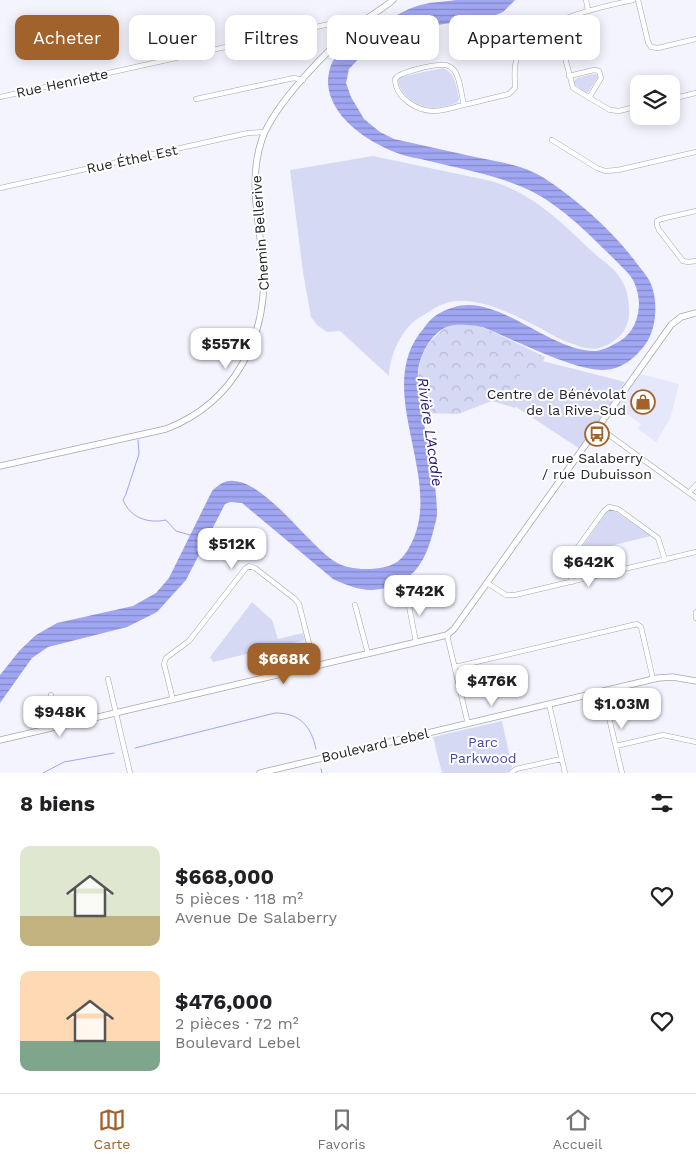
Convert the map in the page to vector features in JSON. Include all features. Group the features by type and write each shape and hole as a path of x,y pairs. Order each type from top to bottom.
{"street":[{"name":"Chemin Bellerive","path":"371,15 392,0"},
{"path":"586,0 588,10"},
{"path":"577,15 588,10 633,0"},
{"path":"638,0 648,42 651,47 658,48 696,39"},
{"name":"Rue Henriette","path":"0,96 327,25"},
{"name":"Chemin Bellerive","path":"0,466 166,429 200,410 216,397 232,379 253,343 263,307 264,275 254,185 258,156 265,132 279,109 327,53"},
{"path":"464,105 456,75 447,66 437,66 400,74 395,79 399,94 409,102 421,108 436,111 464,105 510,94 515,86 515,65 517,60"},
{"path":"565,60 573,88 612,111 630,108"},
{"path":"569,76 599,70 601,78 588,98"},
{"path":"196,99 294,78 304,80"},
{"path":"680,97 696,93"},
{"name":"Rue Éthel Est","path":"0,188 248,133 265,132"},
{"path":"552,140 605,171 618,170 696,152"},
{"path":"696,211 659,219 657,224 658,229 683,261 696,261"},
{"path":"0,740 447,635 454,629 671,325 681,317 696,313"},
{"path":"598,428 696,498"},
{"path":"690,493 696,485"},
{"path":"572,582 569,566 570,558 604,511 609,507 618,508 658,538 665,560"},
{"path":"487,583 504,594 513,596 696,552"},
{"path":"172,700 164,666 166,658 190,641 249,566 256,568 298,602 315,667"},
{"path":"407,596 416,642"},
{"path":"356,605 368,654"},
{"path":"696,612 696,618"},
{"path":"455,667 636,624 640,627 653,679"},
{"path":"447,635 468,724"},
{"name":"Boulevard Lebel","path":"260,773 653,679 673,677 696,681"},
{"path":"108,679 130,773"},
{"path":"603,692 622,773"},
{"path":"51,695 59,727"},
{"path":"549,704 565,773"},
{"path":"616,746 663,735 696,742"},
{"path":"511,773 516,769 561,759"}],"shaded area":[{"path":"640,374 679,384 670,419 656,442 638,429 641,424 617,407"}],"green space":[{"path":"443,68 451,73 455,81 459,99 457,103 436,108 427,107 411,100 399,86 398,80 400,77"},
{"path":"593,74 598,75 598,77 588,92 585,93 574,84 577,78"},
{"path":"373,156 491,181 521,194 548,211 619,276 626,289 629,304 627,325 624,331 605,346 596,349 586,348 563,340 492,306 468,301 446,303 415,321 403,334 392,359 389,376 340,331 327,332 317,325 311,317 303,272 290,170"},
{"path":"470,325 483,327 545,357 541,366 521,374 510,389 520,402 515,408 492,401 458,414 422,413 418,382 424,352 446,327"},
{"path":"527,357 625,382 580,449 501,397"},
{"path":"610,510 615,511 651,536 577,554 606,513"},
{"path":"252,602 272,620 278,639 303,633 305,640 213,662 210,657"},
{"name":"Parc Parkwood","path":"502,721 512,767 507,773 442,773 433,737"}],"water":[{"path":"456,0 515,0 503,12 496,15 449,15 449,23 439,25 439,15 398,15 409,9 426,4"},
{"path":"333,60 358,60 349,69 346,83 351,97 364,119 380,132 394,139 502,162 528,170 544,178 583,207 618,240 649,280 654,296 655,313 649,338 632,359 616,368 604,370 592,369 561,360 483,327 459,325 446,327 435,335 427,346 421,358 418,371 419,398 434,480 437,514 427,551 409,577 393,585 376,590 359,589 342,583 333,579 242,503 230,502 225,504 186,580 157,612 127,627 48,647 32,658 0,703 0,675 20,650 36,635 57,623 133,606 156,593 169,578 212,491 224,482 234,481 246,484 259,492 273,502 323,552 341,565 357,569 373,569 389,566 397,562 406,553 412,542 420,516 420,489 405,405 404,377 410,352 430,320 438,314 462,305 481,306 500,312 555,340 583,350 596,351 605,348 625,338 632,329 638,314 639,303 638,293 633,280 567,215 542,197 505,180 405,156 374,142 352,126 335,106 330,95 328,82"}],"waterway":[{"path":"138,440 139,454 123,500 126,506 140,518 152,521 166,520 176,531 190,535"},
{"path":"135,748 275,713 291,715 303,722 311,733 316,749"},
{"path":"43,773 64,762 114,753"},
{"path":"321,769 322,773"}],"place":[{"name":"Centre de Bénévolat de la Rive-Sud","path":"643,402"},
{"name":"rue Salaberry / rue Dubuisson","path":"597,434"}],"water label":[{"name":"Rivière L'Acadie","path":"430,432"}]}
